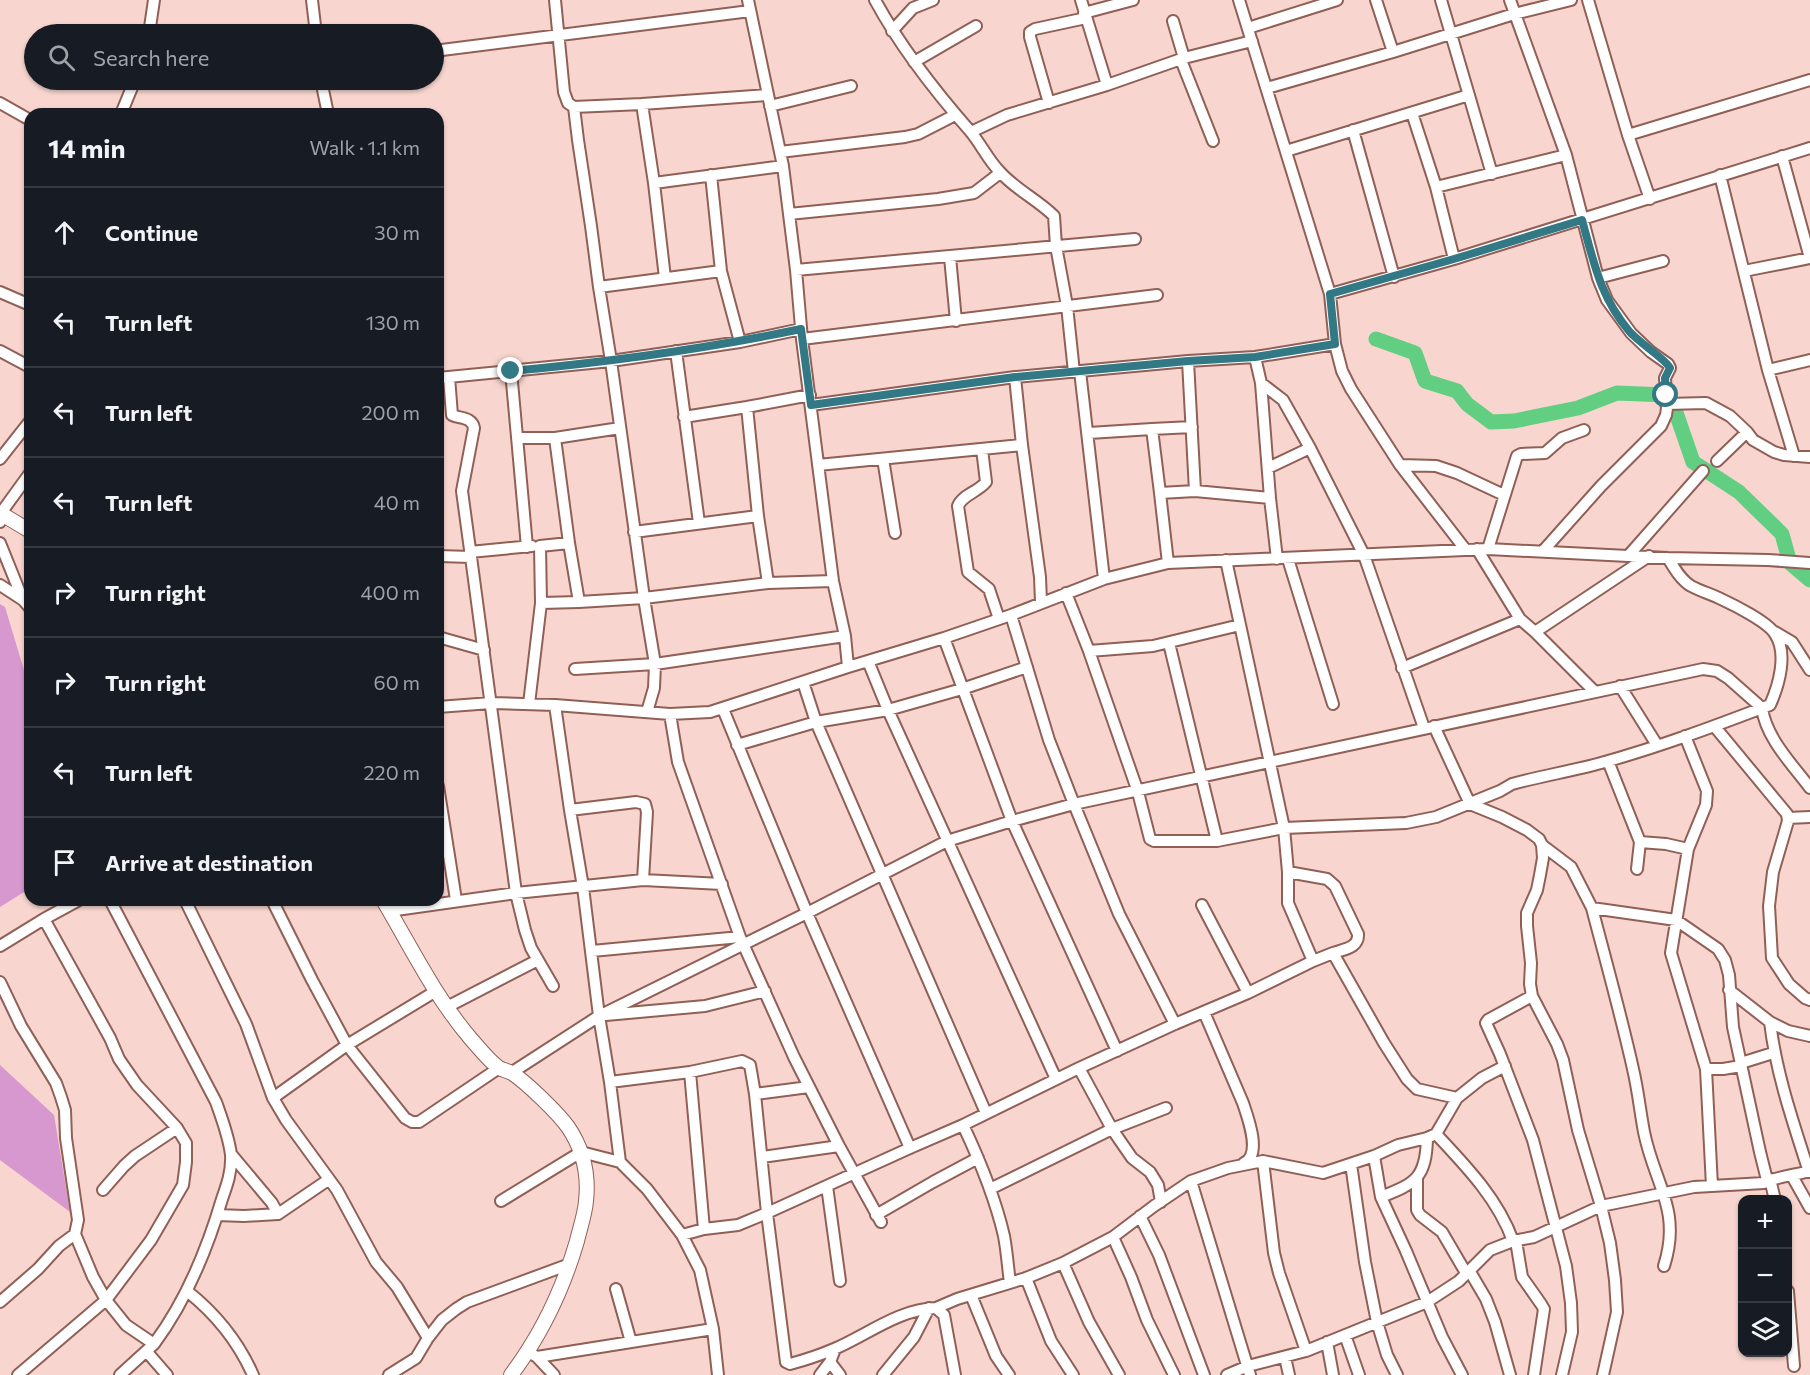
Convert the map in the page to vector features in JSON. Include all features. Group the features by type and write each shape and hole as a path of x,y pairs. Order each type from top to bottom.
{"main road":[{"path":"0,513 24,527"},
{"path":"387,906 436,991 472,1040 560,1117 581,1152 586,1173 586,1201 570,1264 533,1355 511,1375"}],"street":[{"path":"150,24 154,0"},
{"path":"312,0 315,24"},
{"path":"555,0 564,92 568,103 574,107 768,100 851,86"},
{"path":"875,0 892,31 914,62 971,132 1000,173 1054,216 1056,246 1089,433 1104,579"},
{"path":"892,31 912,4 933,0"},
{"path":"1081,0 1107,86"},
{"path":"1049,103 1030,32 1133,0"},
{"path":"1239,0 1330,294 1335,344 1342,371 1351,389 1401,465 1465,549"},
{"path":"1248,28 1320,2 1337,0"},
{"path":"1376,0 1393,52"},
{"path":"1442,0 1492,174"},
{"path":"1510,0 1566,155 1598,279 1607,300 1631,333 1670,368 1665,378 1666,415 1661,426 1601,486 1543,551"},
{"path":"1267,88 1514,14 1571,0"},
{"path":"1588,0 1628,135 1650,199"},
{"path":"444,50 749,5 783,166 833,582 845,636 848,667"},
{"path":"1173,21 1182,59 1212,141"},
{"path":"914,62 976,26"},
{"path":"971,132 1007,115 1107,86 1182,59 1252,41"},
{"path":"1628,135 1810,80"},
{"path":"123,108 131,90"},
{"path":"323,90 327,108"},
{"path":"1286,151 1469,95"},
{"path":"0,103 24,117"},
{"path":"642,104 665,278"},
{"path":"574,107 655,664 654,688 647,712"},
{"path":"1412,112 1436,187 1454,259"},
{"path":"780,152 905,137 918,134 955,115"},
{"path":"1353,130 1394,277"},
{"path":"1330,294 1454,259 1810,148"},
{"path":"1436,187 1566,155"},
{"path":"1744,271 1810,258 1782,156"},
{"path":"654,183 783,166"},
{"path":"789,214 938,199 974,193 1000,173"},
{"path":"711,175 722,271 740,342"},
{"path":"1720,175 1768,369 1794,456"},
{"path":"796,270 1135,239"},
{"path":"950,257 956,321"},
{"path":"1598,279 1663,261"},
{"path":"599,287 722,271"},
{"path":"0,292 24,300"},
{"path":"444,377 611,361 802,334 956,321 1157,295"},
{"path":"684,417 747,407 1015,377 1255,357 1335,344"},
{"path":"0,351 24,364"},
{"path":"676,351 699,523"},
{"path":"1255,357 1261,383 1270,498 1283,559 1333,704"},
{"path":"1768,369 1810,360"},
{"path":"1188,361 1195,491"},
{"path":"511,371 527,547"},
{"path":"1015,377 1041,602"},
{"path":"444,381 452,415 471,420 474,428 462,491 516,893 525,930 553,986"},
{"path":"1261,383 1283,400 1364,555 1402,668 1429,727 1470,804 1527,830 1539,839 1542,845 1543,858 1537,890 1527,913 1531,953 1530,984 1532,996 1563,1060 1578,1130 1601,1206 1612,1261 1617,1312 1603,1375"},
{"path":"1666,404 1706,403 1730,416 1754,440 1774,452 1810,457"},
{"path":"747,407 758,516 768,583"},
{"path":"1089,433 1192,427"},
{"path":"517,438 555,438 620,428"},
{"path":"0,459 24,429"},
{"path":"1152,429 1168,563"},
{"path":"1584,430 1562,438 1545,453 1517,456 1483,549 1520,619 1595,692"},
{"path":"1717,461 1747,432"},
{"path":"555,438 579,602"},
{"path":"818,465 1022,445"},
{"path":"1268,468 1310,448"},
{"path":"981,449 986,482 981,488 960,501 958,506 968,572 989,589 999,619"},
{"path":"883,459 895,533"},
{"path":"1401,465 1436,466 1504,495"},
{"path":"1629,555 1702,471"},
{"path":"0,522 0,513 24,481"},
{"path":"1160,493 1195,491 1270,498"},
{"path":"634,532 758,516"},
{"path":"0,543 24,599"},
{"path":"444,556 569,543"},
{"path":"529,704 541,603 540,546"},
{"path":"444,707 491,703 529,704 670,714 723,709 944,638 1104,579 1168,563 1483,549 1809,563"},
{"path":"1535,632 1649,556"},
{"path":"1668,558 1690,585 1737,606 1792,642 1810,670"},
{"path":"1226,560 1284,828 1288,903 1313,961"},
{"path":"541,603 644,598 768,583 833,582"},
{"path":"0,585 24,603"},
{"path":"1066,593 1089,651 1138,792 1150,839 1154,841 1216,841 1284,828 1406,823 1436,817 1512,784 1608,761 1715,727 1747,712 1770,705 1774,697 1782,658 1780,645 1774,632"},
{"path":"1011,615 1049,740 1074,804 1119,914 1175,1024"},
{"path":"1402,668 1520,619"},
{"path":"1089,651 1153,646 1240,625"},
{"path":"575,669 655,664 845,636"},
{"path":"944,638 1012,821 1117,1051"},
{"path":"444,639 484,650"},
{"path":"1169,643 1216,841"},
{"path":"868,661 888,710 1056,1079"},
{"path":"737,745 816,722 888,710 962,689 1027,667"},
{"path":"275,906 347,1045 405,1118 411,1122 419,1122 599,1016 741,940 807,913 947,841 1074,804 1703,669 1717,671 1728,678 1762,708 1764,721 1778,746 1810,788"},
{"path":"803,682 816,722 986,1113"},
{"path":"1620,686 1657,746"},
{"path":"555,705 583,887 620,1162"},
{"path":"723,709 807,913 910,1148"},
{"path":"670,714 678,762 741,940 794,1057 879,1219 933,1182 978,1158"},
{"path":"1715,727 1788,818"},
{"path":"1685,736 1708,798 1688,849 1671,953 1706,1069 1712,1186"},
{"path":"1608,761 1640,842 1637,869"},
{"path":"570,810 636,802 645,804 647,812 643,880"},
{"path":"1788,818 1810,816"},
{"path":"1788,818 1773,872 1769,906 1772,958 1789,984 1810,1000"},
{"path":"444,824 456,900"},
{"path":"1640,842 1688,849"},
{"path":"1542,845 1571,867 1592,908 1634,1071 1645,1134 1664,1192 1671,1224 1668,1254 1664,1266"},
{"path":"682,1235 704,1229 738,1225 767,1213 963,1125 1079,1068 1248,993 1313,961 1355,945 1358,934 1335,886 1327,879 1288,872"},
{"path":"444,901 643,880 722,884"},
{"path":"1202,905 1248,993"},
{"path":"0,946 68,906"},
{"path":"113,906 216,1102 231,1154 231,1172 218,1215 187,1291 170,1323 151,1348 120,1375"},
{"path":"188,906 246,1024 273,1098 286,1120 337,1190 376,1262 397,1287 428,1338"},
{"path":"1592,908 1676,920 1718,949 1725,960 1729,975 1733,1027 1760,1152 1774,1195"},
{"path":"18,1375 106,1300 151,1240 183,1185 186,1162 186,1143 177,1128 137,1085 119,1059 110,1038 44,919"},
{"path":"592,951 741,940"},
{"path":"1333,953 1407,1079 1417,1089 1457,1098"},
{"path":"447,1007 538,960"},
{"path":"0,982 21,1026 56,1083 61,1097 65,1110 66,1138 78,1220 75,1234 93,1278 106,1300 126,1325 151,1348 167,1375"},
{"path":"1729,990 1770,1022 1788,1031 1810,1037"},
{"path":"273,1098 347,1045 436,991"},
{"path":"599,1016 705,1006 765,991"},
{"path":"1532,996 1486,1023 1533,1140 1566,1266 1572,1332 1562,1375"},
{"path":"1204,1012 1243,1103 1250,1127 1254,1146 1253,1154 1249,1161 1238,1166"},
{"path":"1227,1375 1249,1371 1306,1351 1427,1302 1459,1281 1490,1250 1514,1241 1534,1237 1601,1206 1694,1187 1764,1183 1769,1179 1809,1171 1773,1053 1770,1022"},
{"path":"1706,1069 1723,1069 1773,1053"},
{"path":"610,1082 690,1072 742,1061 750,1065 786,1362 790,1364 835,1349 894,1319 1026,1278 1063,1263 1113,1237 1191,1181 1238,1166 1263,1161 1323,1173 1374,1156 1398,1145 1432,1136"},
{"path":"1505,1066 1482,1077 1457,1098 1432,1136 1417,1179 1417,1210 1442,1232 1486,1299 1510,1375"},
{"path":"1079,1068 1112,1129 1132,1158 1149,1172 1158,1185 1161,1202"},
{"path":"690,1072 704,1229"},
{"path":"755,1094 809,1087"},
{"path":"990,1189 1112,1129 1166,1108"},
{"path":"963,1125 990,1189 1004,1239 1010,1283"},
{"path":"103,1190 135,1156 177,1128"},
{"path":"1432,1136 1465,1165 1497,1207 1514,1241 1522,1277 1544,1310 1534,1375"},
{"path":"762,1157 839,1146"},
{"path":"501,1201 581,1152 620,1162 647,1189 682,1235 700,1270 712,1329 717,1375"},
{"path":"231,1154 272,1203 278,1214"},
{"path":"1374,1156 1381,1197 1462,1375"},
{"path":"1263,1161 1274,1253 1306,1351"},
{"path":"1351,1164 1365,1262 1377,1322 1387,1355 1398,1375"},
{"path":"1792,1176 1810,1208"},
{"path":"1381,1197 1417,1179"},
{"path":"218,1215 278,1214 328,1180"},
{"path":"1191,1181 1249,1371"},
{"path":"827,1186 840,1281"},
{"path":"1140,1216 1159,1255 1204,1375"},
{"path":"0,1302 38,1269 59,1246 75,1234"},
{"path":"1113,1237 1147,1320 1174,1375"},
{"path":"1063,1263 1089,1322 1119,1375"},
{"path":"389,1375 416,1358 442,1320 467,1302 570,1264"},
{"path":"1026,1278 1051,1341 1073,1375"},
{"path":"616,1289 631,1342"},
{"path":"187,1291 204,1304 228,1331 244,1355 253,1375"},
{"path":"971,1295 996,1356 1009,1375"},
{"path":"1789,1303 1794,1366"},
{"path":"884,1375 915,1337 932,1308"},
{"path":"932,1308 944,1315 955,1375"},
{"path":"533,1355 712,1329"},
{"path":"1345,1335 1359,1375"},
{"path":"1327,1342 1334,1375"},
{"path":"820,1375 830,1362 835,1349"},
{"path":"533,1355 554,1375"},
{"path":"1285,1357 1289,1375"},
{"path":"830,1362 840,1375"}],"shaded area":[{"path":"0,604 5,607 24,670 24,892 0,907"},
{"path":"0,1065 54,1115 70,1212 0,1160"}],"waterway":[{"path":"1376,339 1415,353 1425,381 1457,391 1467,404 1491,422 1514,421 1578,408 1617,393 1666,395 1673,404 1693,462 1739,492 1782,534 1790,563 1810,580"}],"route":[{"path":"511,371 611,361 740,342 801,329 811,405 1015,377 1255,357 1335,344 1330,294 1582,220 1598,279 1607,300 1631,333 1670,368 1665,378 1666,395"}]}
